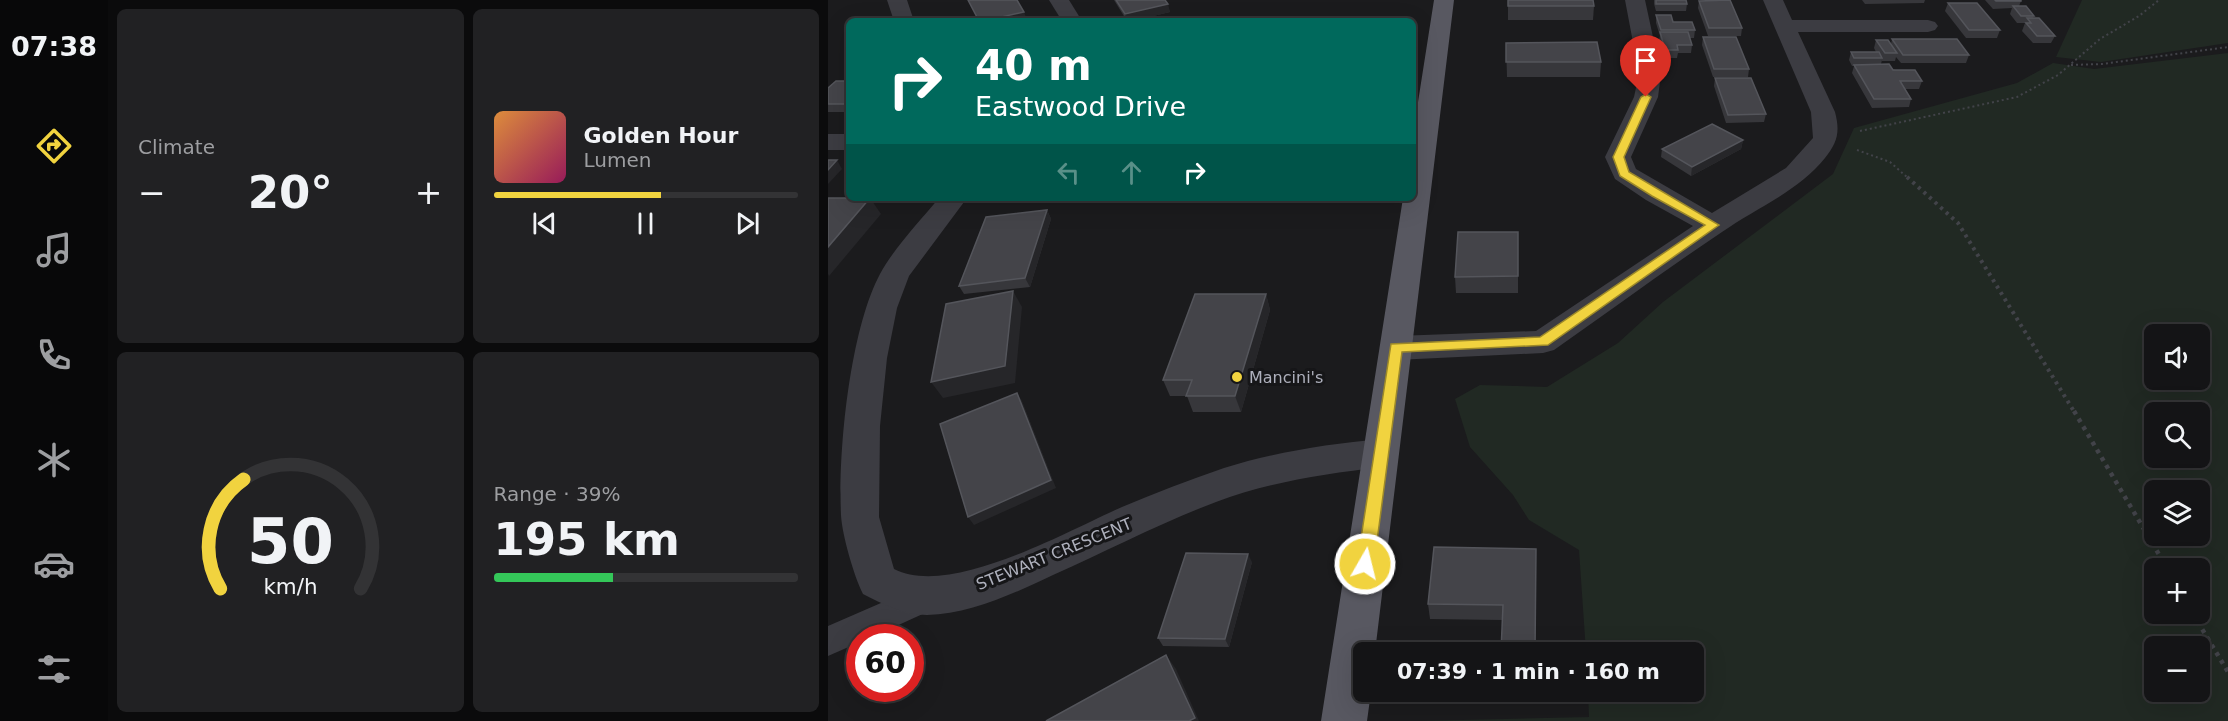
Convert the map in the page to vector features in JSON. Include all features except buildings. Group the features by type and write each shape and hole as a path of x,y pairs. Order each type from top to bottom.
{"main road":[{"path":"1344,721 1444,0"}],"street":[{"path":"897,0 903,18"},
{"path":"1059,0 1070,18"},
{"path":"1635,0 1650,74 1646,97 1618,157 1624,173 1656,194 1713,225"},
{"path":"1396,348 1543,342 1713,225 1795,174 1816,153 1826,138 1823,112 1773,0"},
{"path":"1785,26 1928,26"},
{"path":"828,142 846,142"},
{"name":"STEWART CRESCENT","path":"951,201 895,274 880,308 862,426 860,517 877,581 898,593 930,596 973,588 1017,573 1202,491 1273,468 1336,457 1381,453"}],"lane":[{"path":"828,641 930,596"}],"path":[{"path":"1826,138 2017,97 2058,75 2100,39 2139,16 2159,0"},
{"path":"2070,65 2228,47"},
{"path":"1826,138 1890,162 1958,223 2008,302 2161,558"},
{"path":"2199,624 2228,672"}],"shaded area":[{"path":"2082,0 2228,0 2228,43 2101,62 2056,57"},
{"path":"2228,53 2228,721 1416,721 1589,717 1588,702 1704,702 1704,642 1585,642 1579,550 1529,520 1513,495 1470,447 1455,399 1480,385 1547,387 1618,343 1663,302 1833,174 1854,128 2017,83 2053,63 2094,69"}],"place":[{"name":"Mancini's","path":"1237,377"}],"route":[{"path":"1365,564 1396,348 1543,342 1713,225 1656,194 1624,173 1618,157 1646,97"}]}
